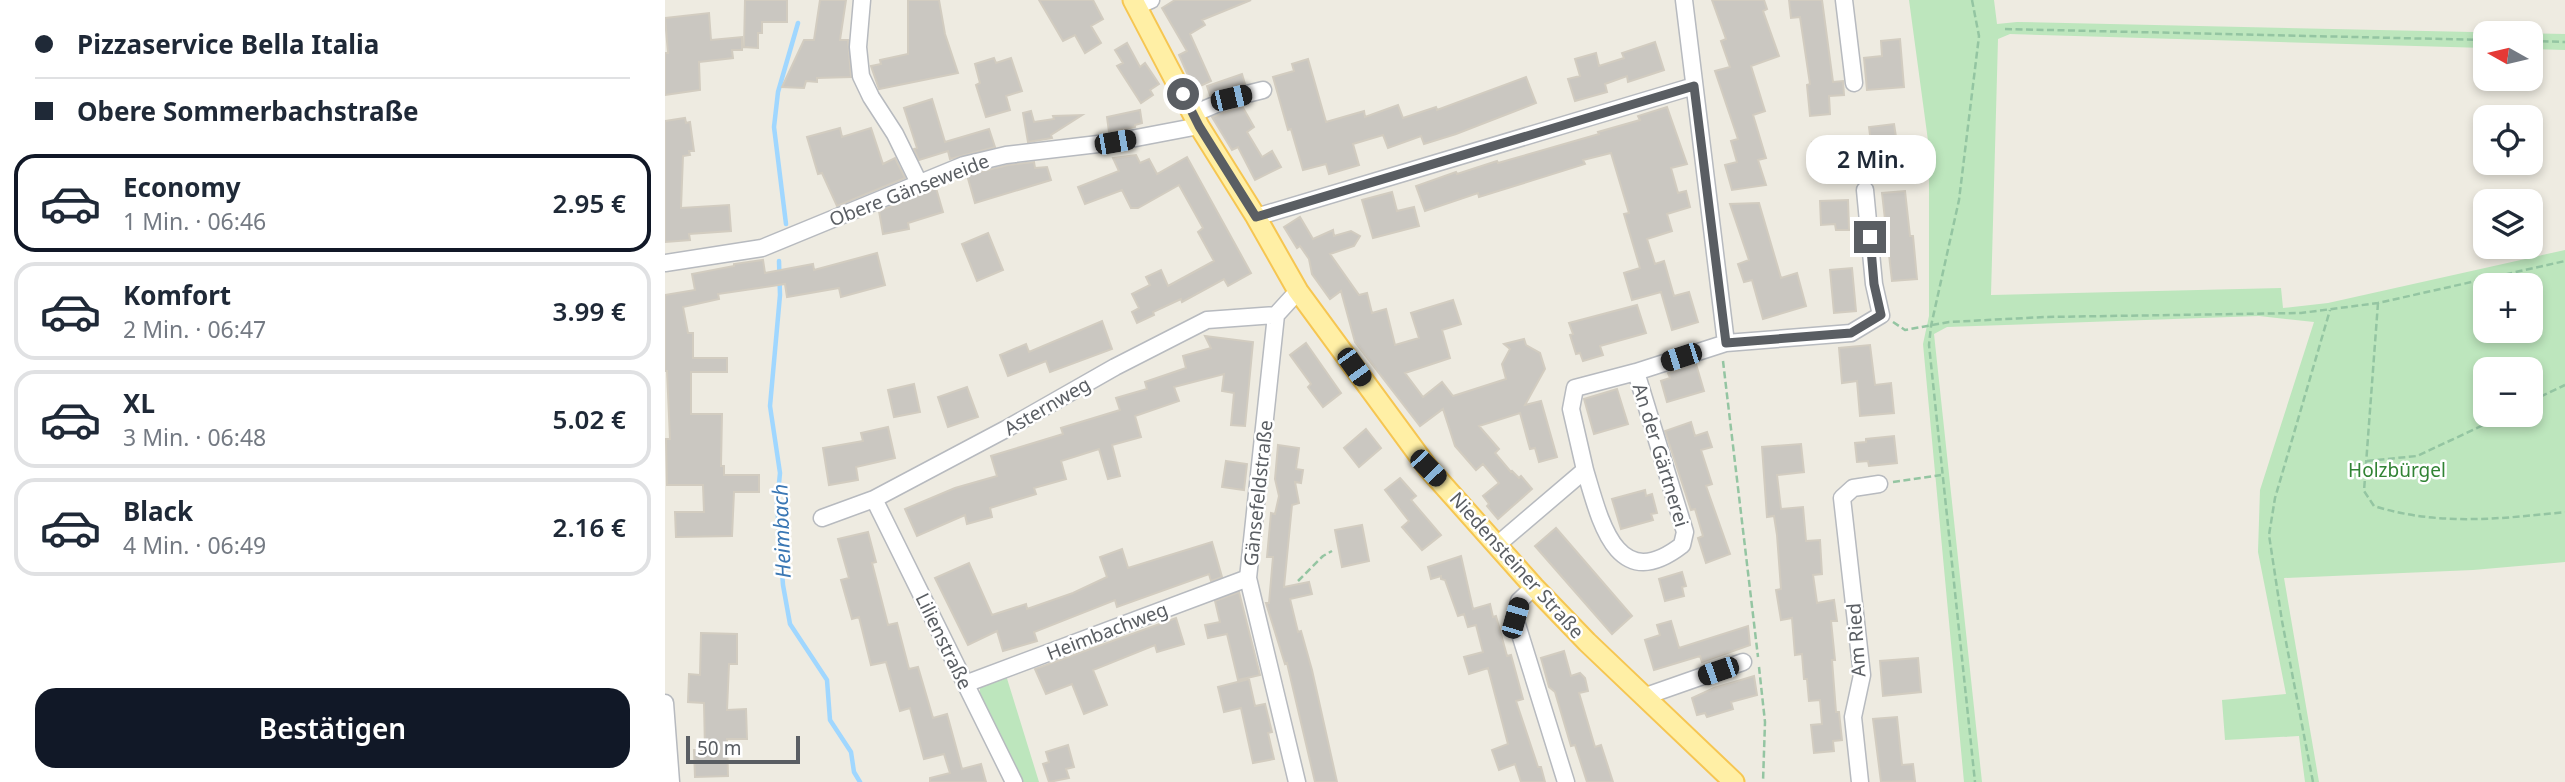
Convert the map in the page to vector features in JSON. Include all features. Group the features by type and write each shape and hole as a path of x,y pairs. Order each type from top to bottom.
{"main road":[{"name":"Niedensteiner Straße","path":"1140,2 1196,120 1298,291 1428,468 1534,587 1643,697 1734,782"}],"street":[{"path":"862,0 858,47 861,76 895,134 920,185"},
{"path":"1684,0 1726,343"},
{"path":"1844,0 1854,83"},
{"path":"1256,217 1694,86"},
{"name":"Obere Gänseweide","path":"665,263 762,248 964,165 1006,155 1115,142 1196,120 1231,98 1263,90"},
{"path":"1865,190 1874,284 1881,315"},
{"path":"1276,315 1298,291"},
{"name":"Asternweg","path":"822,518 874,499 1115,367 1207,320 1276,315"},
{"name":"Gänsefeldstraße","path":"1276,315 1248,578 1297,782"},
{"name":"An der Gärtnerei","path":"1636,372 1685,532 1682,545 1654,562 1640,563 1625,558 1609,539 1600,520 1571,410 1575,388 1726,343 1851,333 1881,315"},
{"path":"1497,545 1585,470"},
{"name":"Am Ried","path":"1860,782 1853,717 1862,675 1842,498 1853,488 1879,484"},
{"name":"Lilienstraße","path":"874,499 1014,782"},
{"name":"Heimbachweg","path":"965,684 1248,578"},
{"path":"1534,587 1520,601 1515,618 1566,782"},
{"path":"1643,697 1743,662"},
{"path":"665,703 671,782"}],"path":[{"path":"1972,0 1979,36 1960,187 1929,345 1975,782"},
{"path":"2005,29 2473,40"},
{"path":"2543,41 2565,42"},
{"path":"1881,315 1905,330 1949,322 2045,317 2301,313 2378,303 2565,261"},
{"path":"2378,303 2364,491 2374,506 2400,514 2476,521 2565,512"},
{"path":"2313,782 2282,621 2269,535 2275,498 2330,310"},
{"path":"1726,343 1723,361 1765,722 1763,782"},
{"path":"2543,395 2565,385"},
{"path":"2367,461 2417,456 2479,427"},
{"path":"1879,484 1941,475"},
{"path":"1298,581 1323,556 1332,551"}],"green space":[{"name":"Holzbürgel","path":"1909,0 1994,0 1997,24 2017,22 2473,32 2473,48 2010,34 1998,39 1991,295 2281,288 2283,308 2328,303 2525,259 2543,259 2543,255 2565,250 2565,562 2473,570 2284,578 2319,782 2305,782 2299,736 2225,740 2222,700 2286,694 2258,552 2260,490 2314,322 2259,316 1947,327 1934,334 1982,782 1964,782 1923,344 1929,316 1929,148"},
{"path":"2543,33 2565,34 2565,50 2543,49"},
{"path":"1005,672 1039,782 1020,782 980,699 980,683"}],"building":[{"path":"745,0 787,0 787,22 762,22 762,33 758,33 758,48 744,47"},
{"path":"820,0 846,0 840,40 848,40 851,77 817,78 817,82 806,81 804,88 782,87 804,40 814,40"},
{"path":"908,0 939,0 945,34 958,73 879,89 871,66 881,64 880,60 908,54"},
{"path":"1039,0 1093,0 1103,19 1091,26 1101,43 1085,53 1075,35 1063,41"},
{"path":"1175,0 1251,0 1202,20 1205,25 1190,34 1211,81 1194,89 1179,55 1187,51 1162,8"},
{"path":"1712,0 1764,0 1767,9 1763,11 1779,56 1751,66 1765,111 1753,115 1766,158 1758,160 1766,185 1732,190 1725,165 1737,162 1731,141 1738,139 1715,71 1730,67 1721,41 1726,39"},
{"path":"1789,0 1822,0 1833,82 1843,81 1844,95 1829,96 1830,114 1810,116 1807,85 1810,84 1800,17 1791,18"},
{"path":"709,13 711,40 742,37 742,50 732,50 733,58 699,62 700,90 665,95 665,53 668,53 665,18"},
{"path":"1900,39 1904,87 1867,90 1864,58 1882,56 1881,41"},
{"path":"1655,42 1664,70 1628,82 1627,76 1605,84 1607,92 1575,101 1568,79 1580,76 1575,59 1596,53 1599,66 1624,58 1622,53"},
{"path":"1127,43 1140,67 1145,63 1159,84 1150,90 1153,95 1141,103 1117,66 1123,63 1115,50"},
{"path":"994,58 996,63 1011,58 1022,91 1006,96 1010,110 986,117 976,85 980,83 975,64"},
{"path":"1308,59 1326,122 1364,111 1365,117 1398,105 1403,118 1436,107 1437,110 1526,77 1536,103 1424,144 1421,136 1388,148 1383,135 1353,144 1359,165 1329,174 1326,164 1303,170 1273,77 1294,71 1292,64"},
{"path":"1242,74 1245,84 1210,95 1207,86"},
{"path":"932,99 945,142 989,129 995,147 950,159 948,151 919,160 904,108"},
{"path":"1242,106 1254,127 1247,132 1262,157 1272,151 1281,167 1255,180 1238,147 1232,150 1212,117"},
{"path":"1667,107 1687,164 1671,168 1678,193 1686,191 1690,207 1667,214 1672,231 1647,239 1655,264 1664,261 1674,296 1689,292 1698,322 1672,330 1661,292 1632,300 1624,273 1640,268 1624,214 1629,213 1611,153 1583,160 1585,164 1479,197 1478,193 1425,211 1416,186 1456,172 1457,174 1599,134 1598,132 1640,120 1638,116"},
{"path":"1140,110 1142,123 1109,132 1107,117"},
{"path":"1031,111 1034,122 1054,119 1053,116 1082,115 1051,135 1052,138 1028,142 1023,113"},
{"path":"685,118 686,123 690,122 694,151 683,156 681,208 729,205 731,231 689,234 690,240 665,242 665,121"},
{"path":"1894,124 1900,163 1874,166 1869,127"},
{"path":"840,128 842,137 871,128 883,164 895,158 905,178 837,206 822,173 818,174 807,137"},
{"path":"1841,138 1844,160 1836,161 1837,175 1817,178 1812,142"},
{"path":"1136,155 1140,163 1149,159 1157,174 1187,157 1251,273 1228,286 1224,279 1182,302 1181,299 1153,312 1154,315 1137,323 1132,312 1139,308 1132,294 1150,285 1146,277 1161,270 1168,286 1214,261 1198,232 1203,228 1179,185 1138,208 1131,208 1122,190 1085,204 1078,187 1119,171 1113,158"},
{"path":"1034,162 1035,168 1047,167 1051,180 975,203 967,175"},
{"path":"936,188 943,212 908,223 909,229 883,234 879,211"},
{"path":"1905,191 1917,279 1892,281 1882,193"},
{"path":"1392,192 1397,211 1414,207 1419,226 1373,238 1362,200"},
{"path":"1848,200 1849,230 1836,230 1835,224 1821,225 1820,201"},
{"path":"1759,203 1781,278 1797,273 1806,306 1763,319 1752,280 1744,282 1738,264 1749,260 1730,204"},
{"path":"1300,217 1313,239 1333,230 1334,236 1351,231 1360,236 1354,246 1330,254 1359,295 1367,293 1372,313 1386,309 1395,345 1419,338 1411,313 1453,300 1461,324 1442,330 1450,358 1405,373 1423,397 1442,382 1453,396 1506,379 1502,364 1510,349 1504,344 1524,339 1526,345 1540,353 1545,369 1525,405 1541,401 1557,457 1539,462 1535,448 1530,449 1520,413 1479,426 1499,449 1495,453 1511,472 1519,478 1521,476 1532,489 1498,519 1487,506 1489,504 1483,496 1499,483 1483,464 1476,470 1455,446 1443,409 1420,426 1355,342 1341,291 1330,299 1312,274 1309,259 1300,246 1297,248 1284,227"},
{"path":"988,233 1003,270 977,281 962,244"},
{"path":"877,253 885,285 841,297 839,288 787,297 785,284 718,294 719,299 683,307 688,333 693,333 693,358 727,358 727,372 691,372 691,414 722,414 721,466 724,466 724,475 759,475 759,492 734,492 732,536 676,537 675,512 704,512 703,485 667,485 666,439 670,439 665,371 665,295 695,290 692,274 734,264 763,260 765,273 813,264 814,270"},
{"path":"1852,268 1856,311 1834,313 1830,270"},
{"path":"1637,305 1646,333 1600,346 1603,355 1583,361 1580,353 1576,354 1569,323"},
{"path":"1102,321 1112,349 1050,372 1046,361 1008,376 1000,355 1026,344 1029,352"},
{"path":"1205,336 1253,342 1245,426 1231,425 1234,393 1222,391 1224,374 1174,387 1179,401 1135,416 1141,437 1112,445 1120,476 1108,479 1099,449 1061,461 1066,479 1034,488 1036,494 990,508 992,517 967,524 965,515 917,536 905,509 955,488 997,476 991,456 1063,434 1061,428 1120,410 1116,398 1147,389 1145,382 1186,368 1183,356 1211,348"},
{"path":"1306,343 1341,393 1323,407 1308,387 1311,384 1290,355"},
{"path":"1870,345 1875,385 1891,383 1894,413 1860,416 1857,381 1842,383 1839,348"},
{"path":"1696,364 1704,391 1667,402 1661,381 1670,378 1668,373"},
{"path":"914,384 920,412 894,417 888,390"},
{"path":"967,387 978,417 948,427 938,397"},
{"path":"1617,389 1628,424 1594,434 1584,399"},
{"path":"1691,422 1695,436 1707,432 1712,447 1701,450 1712,484 1706,486 1730,554 1706,563 1698,538 1703,536 1695,509 1691,510 1665,431"},
{"path":"888,427 895,458 856,467 858,480 829,485 823,448 863,441 861,433"},
{"path":"1366,429 1381,448 1359,467 1344,448"},
{"path":"1894,436 1897,463 1869,466 1868,461 1857,462 1855,443"},
{"path":"1801,444 1804,472 1777,475 1781,509 1803,507 1806,541 1820,540 1822,574 1813,575 1817,603 1834,600 1837,621 1831,621 1835,660 1832,660 1836,712 1839,712 1842,740 1833,741 1834,751 1814,753 1811,725 1822,724 1820,700 1809,701 1802,654 1795,655 1792,618 1781,620 1776,590 1781,589 1777,535 1774,516 1767,517 1762,447"},
{"path":"1278,445 1299,448 1296,469 1303,470 1301,483 1295,482 1299,503 1292,505 1284,587 1309,582 1312,594 1290,599 1298,632 1301,631 1312,670 1337,782 1315,782 1287,663 1285,664 1266,603 1269,603 1273,557 1267,557 1271,513 1275,514 1279,496 1275,479"},
{"path":"1226,461 1247,464 1244,490 1222,487"},
{"path":"1400,478 1416,496 1411,500 1441,535 1422,550 1402,527 1409,521 1385,490"},
{"path":"1645,490 1646,496 1652,494 1657,513 1651,514 1653,520 1621,529 1612,499"},
{"path":"1362,525 1369,561 1342,567 1335,530"},
{"path":"1556,528 1632,616 1612,634 1535,546"},
{"path":"868,532 876,562 872,563 888,625 897,623 909,669 918,667 933,718 947,714 962,769 981,764 986,782 930,782 930,778 950,773 944,754 924,759 910,708 900,711 886,662 871,665 859,617 852,619 841,580 849,578 838,539"},
{"path":"1212,542 1222,577 1211,581 1209,574 1117,607 1115,600 1034,632 1037,641 1003,651 997,631 968,645 935,578 969,563 992,615 1026,604 1027,609 1073,593 1107,577 1100,557 1122,549 1128,568"},
{"path":"1461,556 1473,609 1490,604 1507,656 1511,655 1523,699 1516,701 1545,782 1521,782 1515,764 1499,770 1492,750 1508,744 1488,668 1469,674 1464,657 1483,652 1476,625 1468,627 1464,614 1458,616 1445,580 1441,579 1441,576 1431,579 1428,567"},
{"path":"1682,572 1686,586 1682,587 1684,596 1665,601 1659,579"},
{"path":"1239,592 1260,675 1238,680 1227,634 1208,638 1205,625 1220,622 1215,601"},
{"path":"1176,618 1184,644 1157,652 1155,645 1093,670 1107,705 1084,714 1072,684 1046,694 1035,669"},
{"path":"1671,621 1679,648 1748,626 1750,645 1702,662 1700,656 1654,670 1645,640 1660,635 1657,625"},
{"path":"701,633 737,634 737,664 729,664 727,710 746,709 747,739 727,739 728,776 695,777 694,750 705,750 704,703 688,702 689,674 700,675"},
{"path":"1564,651 1571,676 1580,673 1585,678 1588,691 1579,693 1595,747 1601,745 1613,782 1587,782 1575,745 1571,746 1555,692 1549,687 1541,658"},
{"path":"1918,658 1921,692 1883,696 1880,661"},
{"path":"1754,676 1757,695 1731,702 1733,709 1707,717 1705,713 1697,715 1692,698"},
{"path":"1249,679 1255,706 1265,704 1272,732 1268,733 1274,759 1253,763 1241,708 1224,712 1218,687"},
{"path":"1897,717 1902,765 1913,764 1915,781 1881,782 1873,719"},
{"path":"1068,745 1074,767 1066,769 1069,778 1049,782 1043,764 1049,762 1046,752"}],"waterway":[{"name":"Heimbach","path":"786,224 774,127 778,92 798,23"},
{"name":"Heimbach","path":"779,261 780,295 770,406 780,473 777,504 783,585 790,624 827,680 830,720 851,752 854,772 860,782"}],"route":[{"path":"1183,94 1199,126 1256,217 1694,86 1726,343 1851,333 1881,315 1874,284 1870,237"}]}
